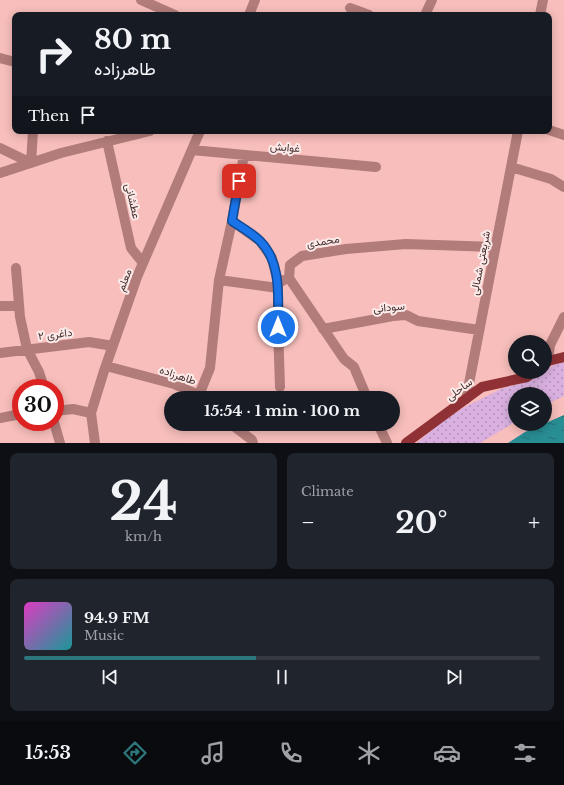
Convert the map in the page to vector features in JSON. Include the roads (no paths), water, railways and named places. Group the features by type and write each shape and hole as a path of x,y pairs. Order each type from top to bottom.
{"main road":[{"path":"552,360 564,357"},
{"name":"ساحلی","path":"406,443 482,387 518,379"}],"street":[{"path":"141,0 168,12"},
{"path":"249,12 255,0"},
{"path":"426,12 432,0"},
{"path":"541,12 543,0"},
{"path":"350,8 361,12"},
{"path":"0,58 12,61"},
{"path":"552,131 564,135"},
{"path":"31,163 32,134"},
{"path":"0,173 61,153 138,134"},
{"name":"معلم","path":"95,443 92,413 106,366 143,263 199,134"},
{"name":"شریعتی شمالی","path":"466,399 517,134"},
{"name":"عطشانی","path":"107,142 131,248 143,263"},
{"path":"0,148 31,163"},
{"name":"غوابش","path":"192,150 376,167"},
{"name":"طاهرزاده","path":"203,391 210,368 219,280 244,155"},
{"path":"510,167 552,179 564,187"},
{"path":"232,221 260,241 272,258 278,285 280,387"},
{"name":"محمدی","path":"289,278 290,265 302,256 346,249 406,244 495,247"},
{"path":"16,268 20,317 27,350 41,379"},
{"path":"219,280 278,285 289,278 344,359 354,368 364,391"},
{"path":"0,306 19,306"},
{"name":"سودانی","path":"324,329 393,316 406,315 418,321 479,330"},
{"path":"552,341 564,317"},
{"name":"داغری ۲","path":"0,353 89,342 113,346"},
{"name":"طاهرزاده","path":"106,366 174,384 190,391"},
{"path":"64,410 73,409 92,413"},
{"path":"0,418 12,416"},
{"path":"57,431 60,443"},
{"path":"240,431 254,443"},
{"path":"381,431 387,443"}],"water":[{"path":"564,415 564,443 508,443 527,431 552,431 552,420"}]}
